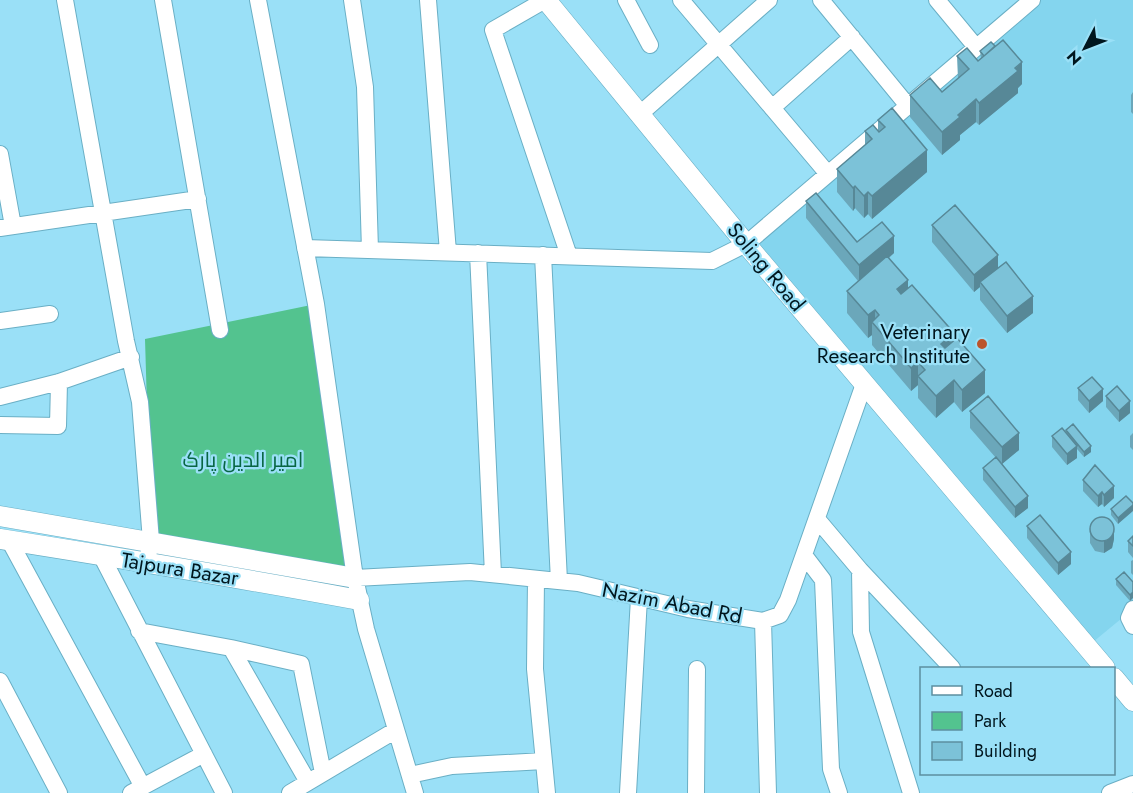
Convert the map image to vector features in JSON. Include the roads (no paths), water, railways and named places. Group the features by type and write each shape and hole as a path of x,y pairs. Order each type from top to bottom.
{"street":[{"path":"65,0 140,402 151,541 147,561"},
{"path":"163,0 220,330"},
{"path":"258,0 316,304 359,600 415,793"},
{"path":"352,0 366,87 370,250"},
{"path":"428,0 448,252"},
{"path":"545,0 493,30 569,256"},
{"name":"Soling Road","path":"545,0 746,244 1103,667"},
{"path":"626,0 650,45"},
{"path":"681,0 828,174"},
{"path":"640,114 769,0"},
{"path":"821,0 908,106"},
{"path":"937,0 976,47"},
{"path":"305,248 712,261 746,244 1032,0"},
{"path":"772,108 852,37"},
{"path":"0,154 7,227 198,199"},
{"path":"478,253 493,574"},
{"path":"543,255 559,581"},
{"path":"0,321 51,314"},
{"path":"0,397 59,382 131,357"},
{"path":"0,425 58,426 59,382"},
{"name":"Nazim Abad Rd","path":"355,578 470,572 493,574 559,581 688,609 763,621 780,615 788,600 864,384"},
{"name":"Tajpura Bazar","path":"0,516 355,578"},
{"path":"817,519 860,570 950,667"},
{"path":"4,539 137,790 204,754"},
{"name":"Tajpura Bazar","path":"4,539 102,557 147,561 359,600"},
{"path":"804,555 823,580 831,769 839,793"},
{"path":"102,557 224,793"},
{"path":"860,570 861,632 912,793"},
{"path":"536,579 535,669 548,793"},
{"path":"628,793 639,598"},
{"path":"1133,609 1129,618 1133,626"},
{"path":"763,621 768,793"},
{"path":"139,632 231,648 301,664 323,773"},
{"path":"231,648 308,782"},
{"path":"696,793 697,669"},
{"path":"1115,680 1133,701"},
{"path":"0,681 59,793"},
{"path":"290,793 396,730"},
{"path":"410,775 452,766 544,761"},
{"path":"1110,793 1133,784"}],"place":[{"name":"Veterinary Research Institute","path":"982,344"}],"park label":[{"name":"امیر الدین پارک","path":"243,460"}]}
